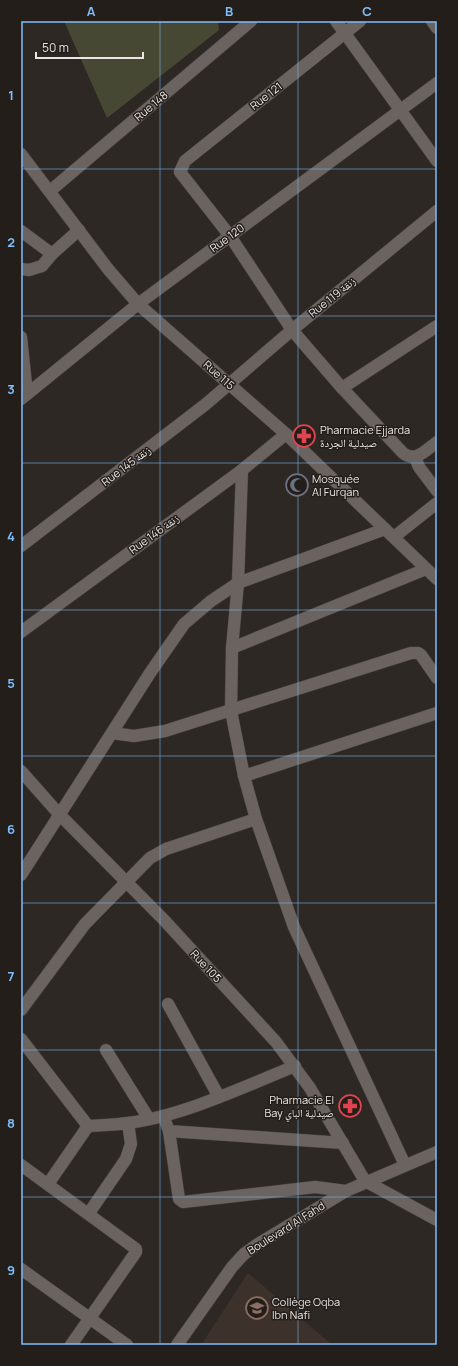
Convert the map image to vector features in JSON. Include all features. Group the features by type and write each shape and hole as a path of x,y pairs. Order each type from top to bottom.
{"street":[{"name":"Rue 148","path":"50,191 251,21"},
{"path":"336,21 437,162"},
{"name":"Rue 121","path":"230,236 182,176 180,169 184,161 360,21"},
{"path":"432,21 437,28"},
{"name":"Rue 120","path":"24,396 138,304 437,83"},
{"name":"Rue 115","path":"21,154 108,270 138,304 286,434 437,579"},
{"name":"Rue 119 زنقة","path":"229,384 292,330 437,211"},
{"path":"21,269 42,266 52,254 79,230"},
{"path":"21,231 52,254"},
{"path":"230,236 292,330 342,388 403,453 409,457 415,458 437,442"},
{"path":"342,388 437,326"},
{"path":"21,337 24,396"},
{"name":"Rue 145 زنقة","path":"21,546 184,421 229,384"},
{"name":"Rue 146 زنقة","path":"21,632 242,470 286,434"},
{"path":"415,458 419,467 437,491"},
{"path":"242,470 238,583 232,648 231,711 244,776 256,819 294,927 405,1165"},
{"path":"394,537 437,503"},
{"path":"21,875 173,638 184,624 211,601 238,583 385,529"},
{"path":"232,648 426,569"},
{"path":"112,733 125,736 145,735 165,731 411,653 418,653 437,678"},
{"path":"244,776 437,713"},
{"name":"Rue 105","path":"21,771 59,814 126,882 249,1012 295,1066 365,1181"},
{"path":"21,1010 85,924 150,858 162,850 256,819"},
{"path":"168,1004 219,1097"},
{"path":"21,1039 88,1126"},
{"path":"106,1050 149,1119"},
{"path":"88,1126 128,1123 163,1115 219,1097 295,1066"},
{"path":"163,1115 169,1131 179,1199 182,1202 315,1187 346,1191"},
{"path":"89,1213 126,1159 131,1144 128,1123"},
{"path":"48,1184 88,1126"},
{"path":"169,1131 343,1143"},
{"name":"Boulevard Al Fahd","path":"178,1345 226,1274 244,1254 346,1191 365,1181 437,1152"},
{"path":"21,1165 134,1246 136,1251 90,1320 71,1345"},
{"path":"365,1181 437,1220"},
{"path":"21,1269 90,1320 128,1345"}],"shaded area":[{"name":"Collège Oqba Ibn Nafi","path":"248,1273 330,1343 333,1345 201,1345"}],"green space":[{"path":"64,21 218,21 219,30 107,118"}],"place":[{"name":"Pharmacie Ejjarda صيدلية الجردة","path":"304,436"},
{"name":"Mosquée Al Furqan","path":"297,485"},
{"name":"Pharmacie El Bay صيدلية الباي","path":"350,1106"},
{"name":"Collège Oqba Ibn Nafi","path":"257,1308"}]}
